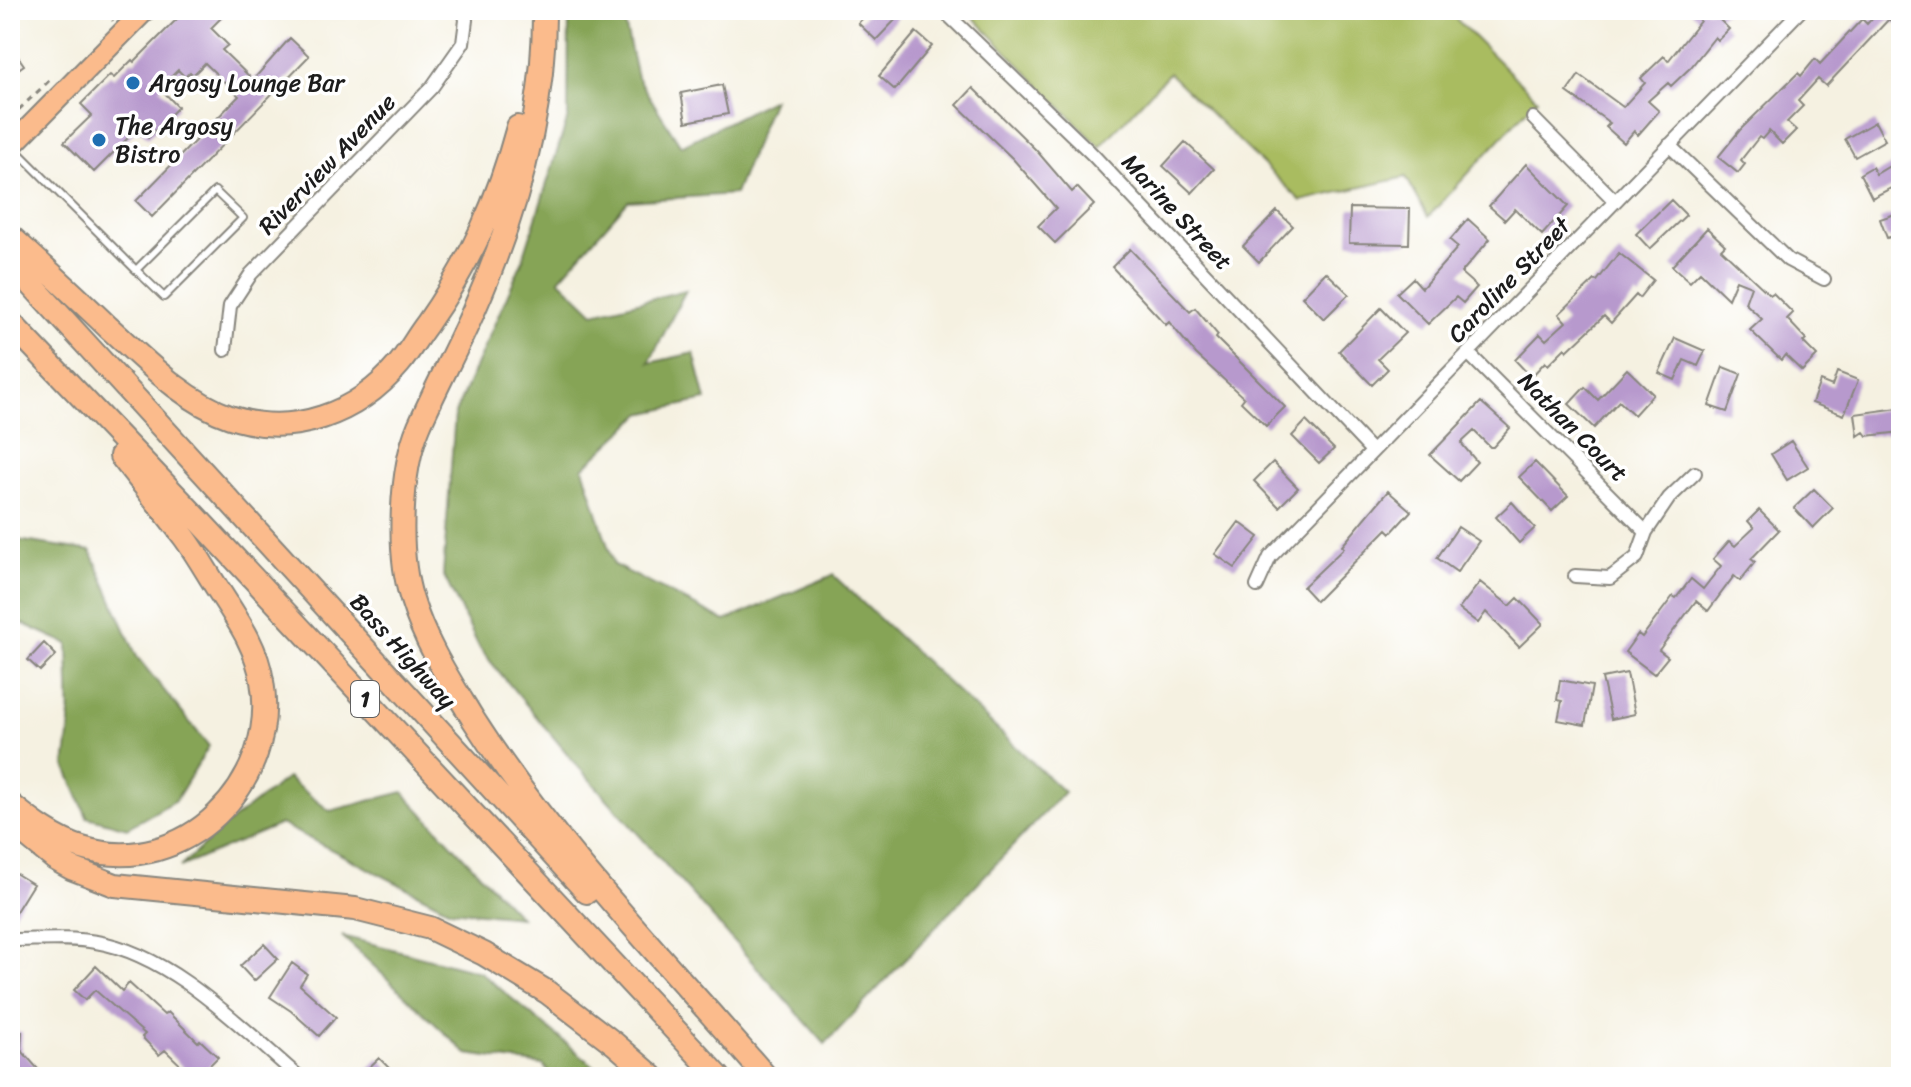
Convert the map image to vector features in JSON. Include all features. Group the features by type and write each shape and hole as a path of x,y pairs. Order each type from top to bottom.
{"highway":[{"path":"11,146 145,10"},
{"path":"10,236 168,381 201,403 230,417 261,424 293,424 321,419 352,406 398,364 454,284 482,233 506,170 522,111 534,10"},
{"path":"544,10 544,50 522,180 497,253 418,429 407,467 404,546 411,598 426,638 446,676 502,764 540,815 766,1077"},
{"name":"Bass Highway","path":"10,261 755,1077"},
{"name":"1","path":"10,322 719,1077"},
{"path":"10,804 50,834 82,848 129,854 175,843 210,823 235,796 255,760 264,722 259,664 242,624 186,539 41,356"},
{"path":"10,822 55,859 115,885 355,909 430,928 484,954 547,992 653,1077"}],"street":[{"name":"Riverview Avenue","path":"225,350 230,306 251,274 432,87 463,43 464,10"},
{"name":"Marine Street","path":"943,10 1092,154 1371,450"},
{"name":"Caroline Street","path":"1257,586 1270,557 1371,450 1469,354 1801,10"},
{"path":"1533,118 1615,201"},
{"path":"1669,145 1788,260 1824,279"},
{"name":"Nathan Court","path":"1469,354 1646,532"},
{"path":"1575,576 1610,578 1637,557 1646,532 1669,498 1695,473"},
{"path":"10,940 97,942 146,957 178,976 299,1077"}],"lane":[{"path":"11,146 136,270 164,297 243,218 215,191 136,270"}],"green space":[{"path":"569,10 622,10 637,77 681,146 773,99 735,194 628,201 559,279 594,313 686,290 649,363 694,353 706,400 641,414 583,468 614,565 725,621 833,575 1064,792 825,1044 575,763 480,649 443,574 455,413 522,262 568,117"},
{"path":"966,10 1447,10 1537,99 1428,217 1406,177 1301,201 1169,73 1100,147"},
{"path":"10,539 91,551 137,657 209,746 176,800 127,828 87,817 65,765 70,728 68,644 10,618"},
{"path":"287,778 330,811 403,792 520,917 450,910 281,824 180,867 223,827"},
{"path":"342,936 480,972 607,1077 552,1077 543,1065 467,1054"}],"building":[{"path":"186,10 229,10 211,28 228,45 222,50 253,80 290,38 309,56 152,217 136,201 239,96 205,63 193,75 190,72 185,77 178,70 160,88 178,107 148,138 138,128 94,172 64,142 92,115 81,104 110,75 114,78 132,60 134,62"},
{"path":"871,10 892,10 899,16 876,40 858,23"},
{"path":"1690,10 1727,10 1718,18 1729,29 1718,40 1715,37 1671,86 1668,83 1648,101 1659,111 1638,135 1634,131 1624,143 1606,127 1610,123 1567,92 1579,75 1623,107 1645,83 1641,78 1664,56 1668,61 1700,21"},
{"path":"1879,10 1901,10 1901,16 1894,24 1889,19 1826,86 1818,79 1798,101 1803,106 1787,122 1796,130 1782,144 1769,131 1762,139 1759,137 1741,160 1745,164 1738,173 1718,157 1740,130 1798,73 1801,76 1815,59 1820,64 1862,19 1867,24"},
{"path":"916,32 932,46 895,90 879,76"},
{"path":"10,45 24,65 10,75"},
{"path":"722,85 728,114 686,122 681,93"},
{"path":"973,88 1036,150 1072,192 1077,187 1094,205 1055,243 1038,226 1056,208 1013,159 957,105"},
{"path":"1875,122 1885,140 1855,157 1845,139"},
{"path":"1185,142 1214,169 1192,193 1163,166"},
{"path":"1526,164 1568,206 1542,235 1515,209 1505,220 1489,206"},
{"path":"1893,164 1901,183 1872,198 1860,174 1872,167 1876,174"},
{"path":"1671,200 1686,215 1650,249 1636,234"},
{"path":"1350,208 1410,209 1409,244 1349,243"},
{"path":"1277,211 1293,226 1259,262 1243,246"},
{"path":"1901,212 1901,257 1890,237 1887,238 1880,219"},
{"path":"1468,219 1490,239 1461,273 1477,287 1463,303 1456,297 1428,324 1397,293 1413,278 1422,288 1458,247 1450,240"},
{"path":"1707,228 1725,245 1721,249 1793,313 1787,319 1817,356 1802,371 1785,355 1781,360 1750,330 1762,319 1745,303 1751,286 1736,280 1728,299 1700,272 1690,282 1672,266"},
{"path":"1130,249 1190,312 1195,308 1218,335 1216,338 1285,407 1266,426 1241,402 1244,398 1196,354 1169,322 1166,325 1112,267"},
{"path":"1619,253 1653,280 1639,298 1636,295 1611,323 1604,316 1567,351 1565,348 1548,365 1545,362 1531,377 1515,360 1540,334 1546,340 1566,322 1559,314 1597,281"},
{"path":"1326,272 1349,294 1324,319 1302,297"},
{"path":"1381,308 1405,333 1378,359 1388,369 1372,385 1339,351"},
{"path":"1675,338 1705,351 1698,366 1684,360 1675,380 1659,373"},
{"path":"1723,367 1741,374 1727,412 1709,406"},
{"path":"1627,369 1653,394 1634,415 1619,401 1594,428 1569,404 1585,387 1598,400"},
{"path":"1837,372 1858,380 1844,415 1812,403 1820,381 1832,386"},
{"path":"1481,402 1510,428 1493,447 1474,431 1461,443 1477,462 1459,481 1430,455"},
{"path":"1899,408 1901,432 1867,436 1864,432 1858,436 1855,414"},
{"path":"1306,421 1334,449 1319,463 1292,436"},
{"path":"1791,441 1808,467 1787,480 1771,454"},
{"path":"1273,462 1298,488 1279,507 1254,481"},
{"path":"1535,462 1568,496 1552,511 1519,477"},
{"path":"1814,489 1833,508 1813,528 1794,508"},
{"path":"1388,491 1411,511 1391,533 1387,529 1316,601 1303,587 1344,548 1342,546"},
{"path":"1512,502 1535,528 1519,543 1496,517"},
{"path":"1759,510 1779,530 1751,559 1755,562 1740,581 1734,576 1708,611 1696,601 1659,650 1668,657 1654,674 1625,652 1638,634 1642,637 1673,596 1676,598 1691,579 1703,589 1721,566 1713,559 1729,541 1735,546 1754,528 1748,521"},
{"path":"1239,522 1259,537 1235,568 1215,554"},
{"path":"1458,527 1479,541 1457,572 1437,558"},
{"path":"1480,582 1510,606 1518,598 1543,624 1519,647 1486,612 1478,623 1459,609"},
{"path":"44,643 56,655 40,671 28,660"},
{"path":"1627,673 1635,714 1611,719 1602,678"},
{"path":"1560,680 1592,686 1585,725 1558,720 1562,701 1557,700"},
{"path":"10,870 33,884 10,921"},
{"path":"264,944 278,959 254,981 240,966"},
{"path":"292,963 307,974 300,985 336,1017 319,1036 270,997"},
{"path":"96,966 122,991 129,983 164,1015 168,1012 218,1057 198,1077 193,1077 165,1050 159,1055 142,1037 145,1034 95,990 85,1000 74,990"},
{"path":"10,1031 22,1032 21,1050 45,1077 16,1077 10,1071"},
{"path":"379,1058 398,1077 359,1077"}],"place":[{"name":"Argosy Lounge Bar","path":"133,83"},
{"name":"The Argosy Bistro","path":"99,140"}]}
